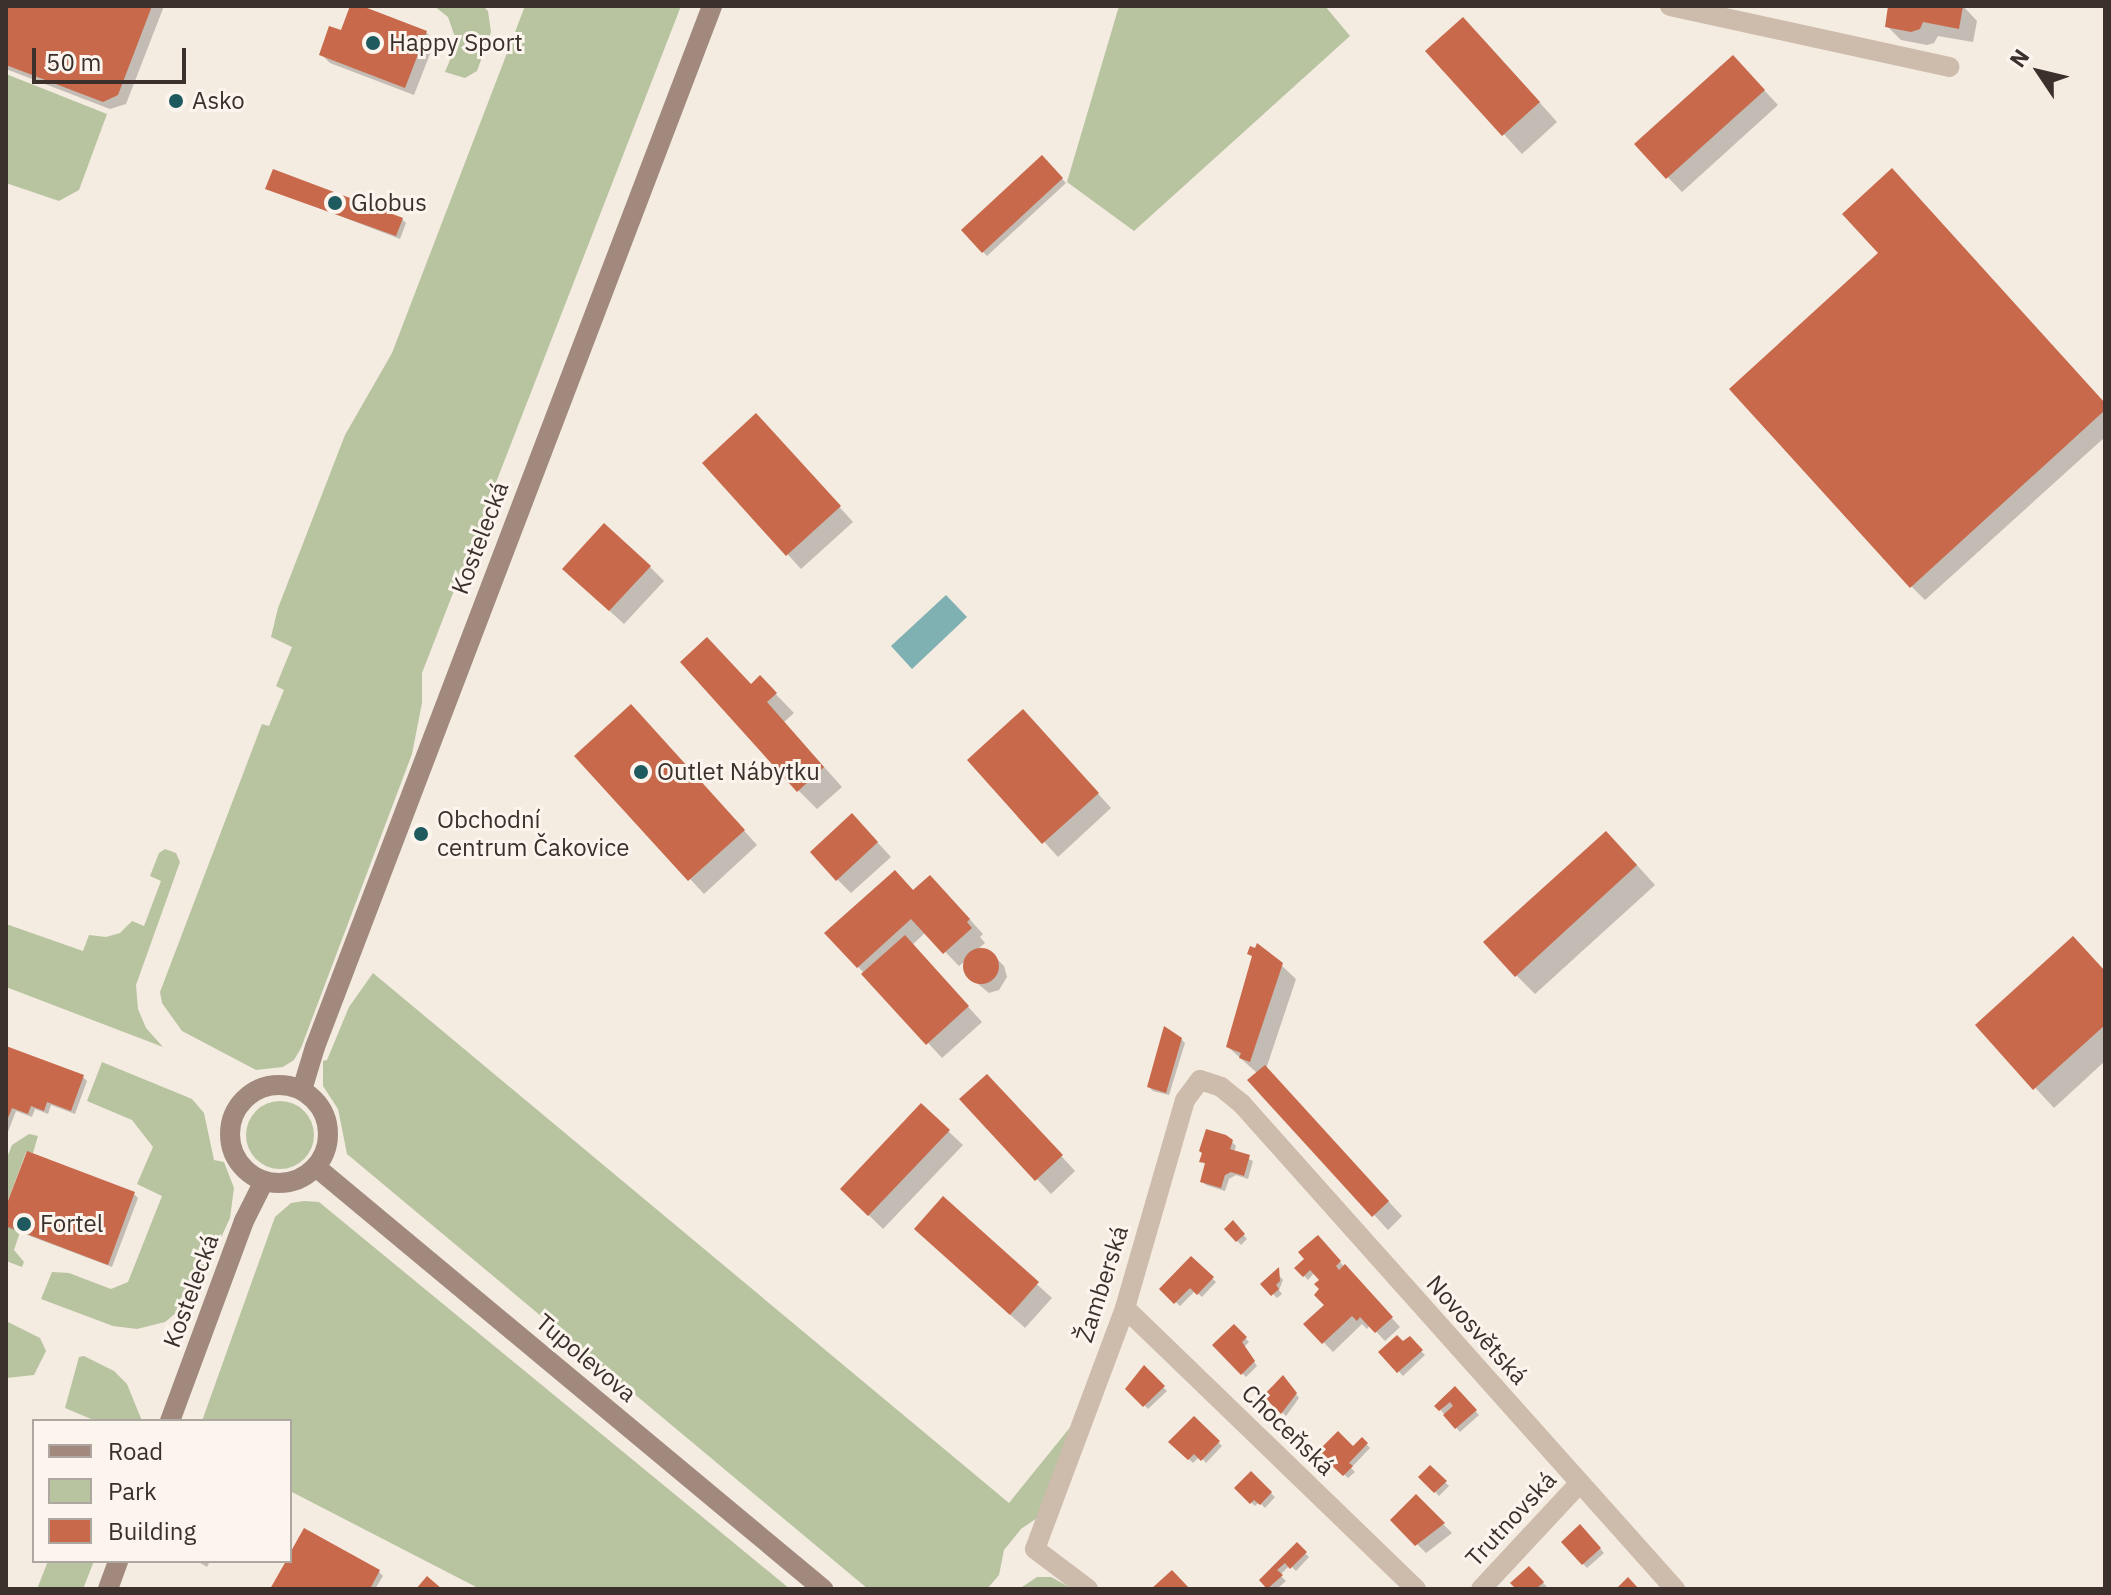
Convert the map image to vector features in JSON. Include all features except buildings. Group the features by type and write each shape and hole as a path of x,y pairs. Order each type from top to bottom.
{"main road":[{"name":"Kostelecká","path":"302,1090 315,1047 712,6"},
{"path":"288,1086 302,1090 315,1100 324,1114 328,1130 326,1149 316,1167 294,1181 264,1181 249,1173 234,1153 230,1134 235,1112 261,1088 288,1086"},
{"name":"Tupolevova","path":"316,1167 823,1589"},
{"name":"Kostelecká","path":"171,1419 244,1221 264,1181"},
{"path":"108,1589 117,1563"}],"street":[{"path":"1670,6 1949,67"},
{"name":"Žamberská","path":"1088,1589 1035,1549 1125,1308 1185,1100 1200,1080 1221,1087 1241,1103"},
{"name":"Novosvětská","path":"1241,1103 1675,1589"},
{"name":"Choceňská","path":"1125,1308 1416,1589"},
{"name":"Trutnovská","path":"1481,1589 1579,1484"}],"green space":[{"path":"434,6 483,6 488,11 491,32 477,71 465,78 445,72 457,43 448,17"},
{"path":"525,6 681,6 422,673 422,703 412,754 301,1048 294,1060 283,1067 256,1070 182,1031 162,1003 160,992 262,724 269,726 284,690 276,686 292,647 271,637 278,608 345,435 392,353"},
{"path":"1119,6 1325,6 1350,36 1134,231 1067,182"},
{"path":"6,74 107,114 79,190 59,201 6,183"},
{"path":"165,849 176,853 180,862 136,985 138,1009 146,1028 163,1047 6,987 6,924 83,951 89,935 106,937 120,933 132,921 144,926 161,881 150,876 159,853"},
{"path":"373,973 1009,1503 1072,1425 1037,1518 1021,1529 1004,1550 999,1575 987,1589 868,1589 347,1154 338,1109 323,1086 323,1061 327,1060 349,1007"},
{"path":"102,1062 192,1099 204,1113 214,1160 224,1162 234,1188 230,1218 192,1300 165,1322 137,1329 113,1326 41,1299 52,1272 69,1273 111,1289 128,1282 162,1196 137,1184 153,1147 132,1120 87,1101"},
{"path":"280,1101 304,1111 314,1135 304,1159 280,1169 256,1159 246,1135 256,1111"},
{"path":"29,1134 38,1136 33,1153 26,1152 6,1206 6,1160 12,1145"},
{"path":"319,1202 790,1589 480,1589 292,1492 292,1419 203,1419 275,1217 291,1203"},
{"path":"6,1226 20,1232 14,1250 24,1262 22,1267 6,1261"},
{"path":"6,1321 40,1338 46,1351 34,1375 6,1378"},
{"path":"84,1356 114,1371 127,1384 141,1419 91,1419 65,1408 79,1357"},
{"path":"47,1563 93,1563 83,1589 37,1589"},
{"path":"1037,1577 1051,1577 1073,1589 1019,1589"}],"water":[{"path":"946,595 967,617 912,669 891,646"}],"place":[{"name":"Happy Sport","path":"373,43"},
{"name":"Asko","path":"176,101"},
{"name":"Globus","path":"335,203"},
{"name":"Outlet Nábytku","path":"641,772"},
{"name":"Obchodní centrum Čakovice","path":"421,834"},
{"name":"Fortel","path":"24,1224"}]}
